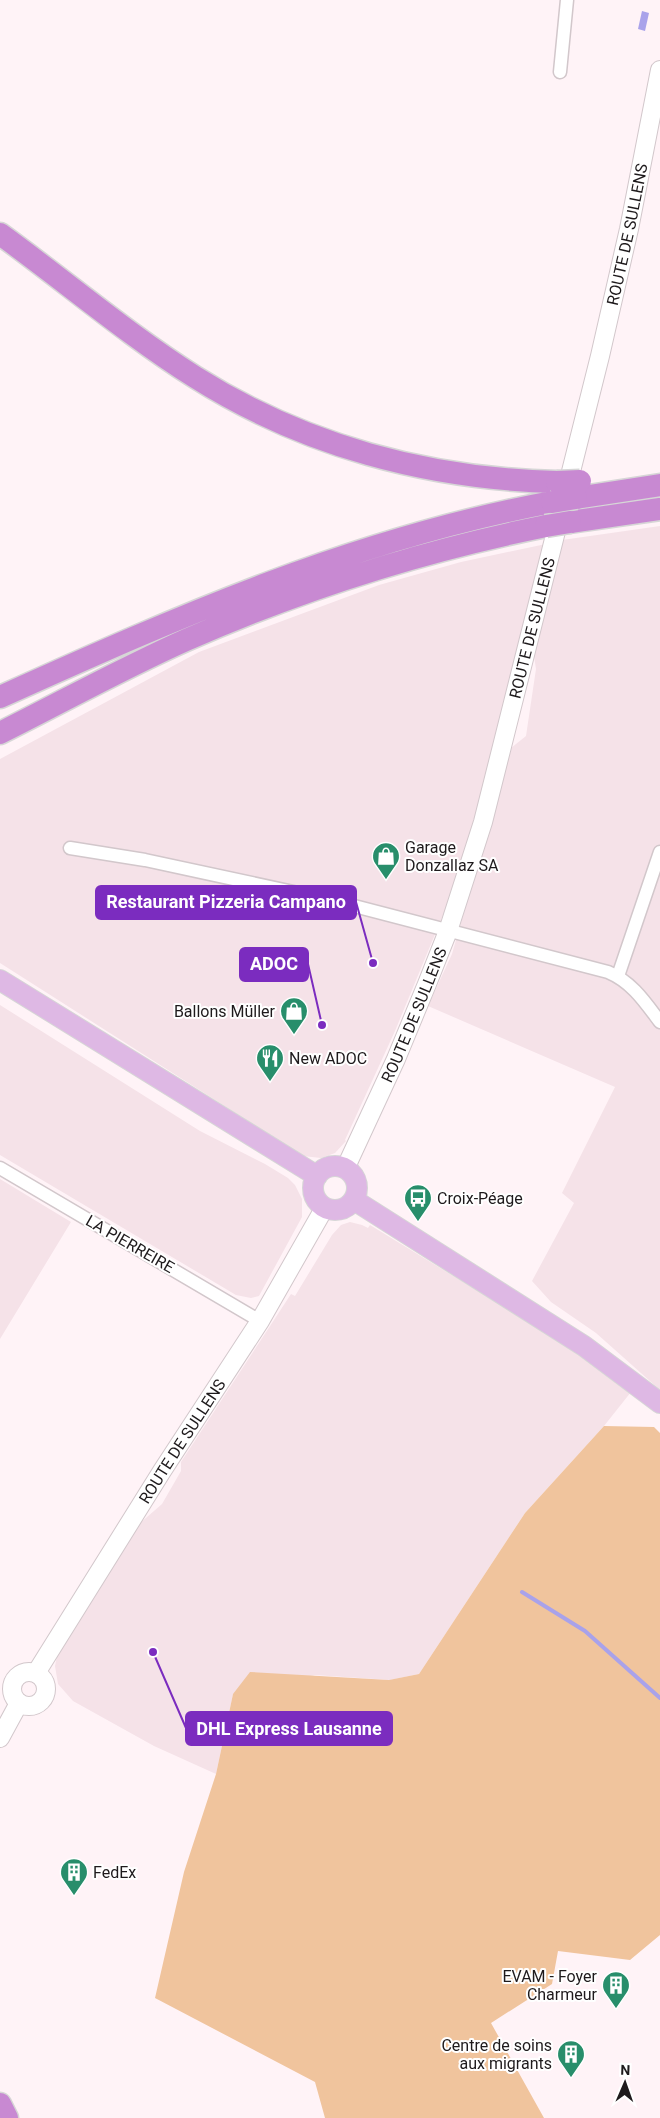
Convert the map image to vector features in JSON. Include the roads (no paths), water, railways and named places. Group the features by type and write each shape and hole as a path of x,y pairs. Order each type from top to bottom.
{"highway":[{"path":"0,234 166,358 225,395 287,425 352,450 426,469 489,478 554,492"},
{"path":"578,490 660,478"},
{"path":"0,697 168,622 314,565 554,492 660,485"},
{"path":"0,733 185,641 322,586 426,554 546,526 660,509"},
{"path":"0,740 59,704"},
{"path":"0,2104 7,2118"}],"main road":[{"name":"ROUTE DE SULLENS","path":"345,1169 396,1059 448,931 475,849 580,437 625,248 660,70"},
{"path":"0,980 317,1176"},
{"path":"339,1167 345,1169 355,1179 357,1186 354,1200 348,1206 341,1209 325,1207 320,1204 313,1188 317,1176 326,1168 339,1167"},
{"path":"354,1200 584,1346 660,1403"},
{"name":"ROUTE DE SULLENS","path":"36,1673 157,1479 260,1321 325,1207"},
{"path":"26,1672 36,1673 41,1676 46,1686 44,1698 30,1706 19,1703 13,1695 12,1685 14,1680 26,1672"},
{"path":"0,1738 19,1703"}],"street":[{"path":"560,72 567,0"},
{"path":"70,848 145,860 335,901 618,976 634,988 660,1022"},
{"path":"618,976 660,852"},
{"name":"LA PIERREIRE","path":"0,1168 260,1321"}],"waterway":[{"path":"522,1592 585,1631 660,1698"}],"place":[{"name":"Garage Donzallaz SA","path":"386,880"},
{"name":"Restaurant Pizzeria Campano","path":"373,963"},
{"name":"ADOC","path":"322,1025"},
{"name":"Ballons Müller","path":"294,1035"},
{"name":"New ADOC","path":"270,1082"},
{"name":"Croix-Péage","path":"418,1222"},
{"name":"DHL Express Lausanne","path":"153,1652"},
{"name":"FedEx","path":"74,1896"},
{"name":"EVAM - Foyer Charmeur","path":"616,2009"},
{"name":"Centre de soins aux migrants","path":"571,2078"}]}
